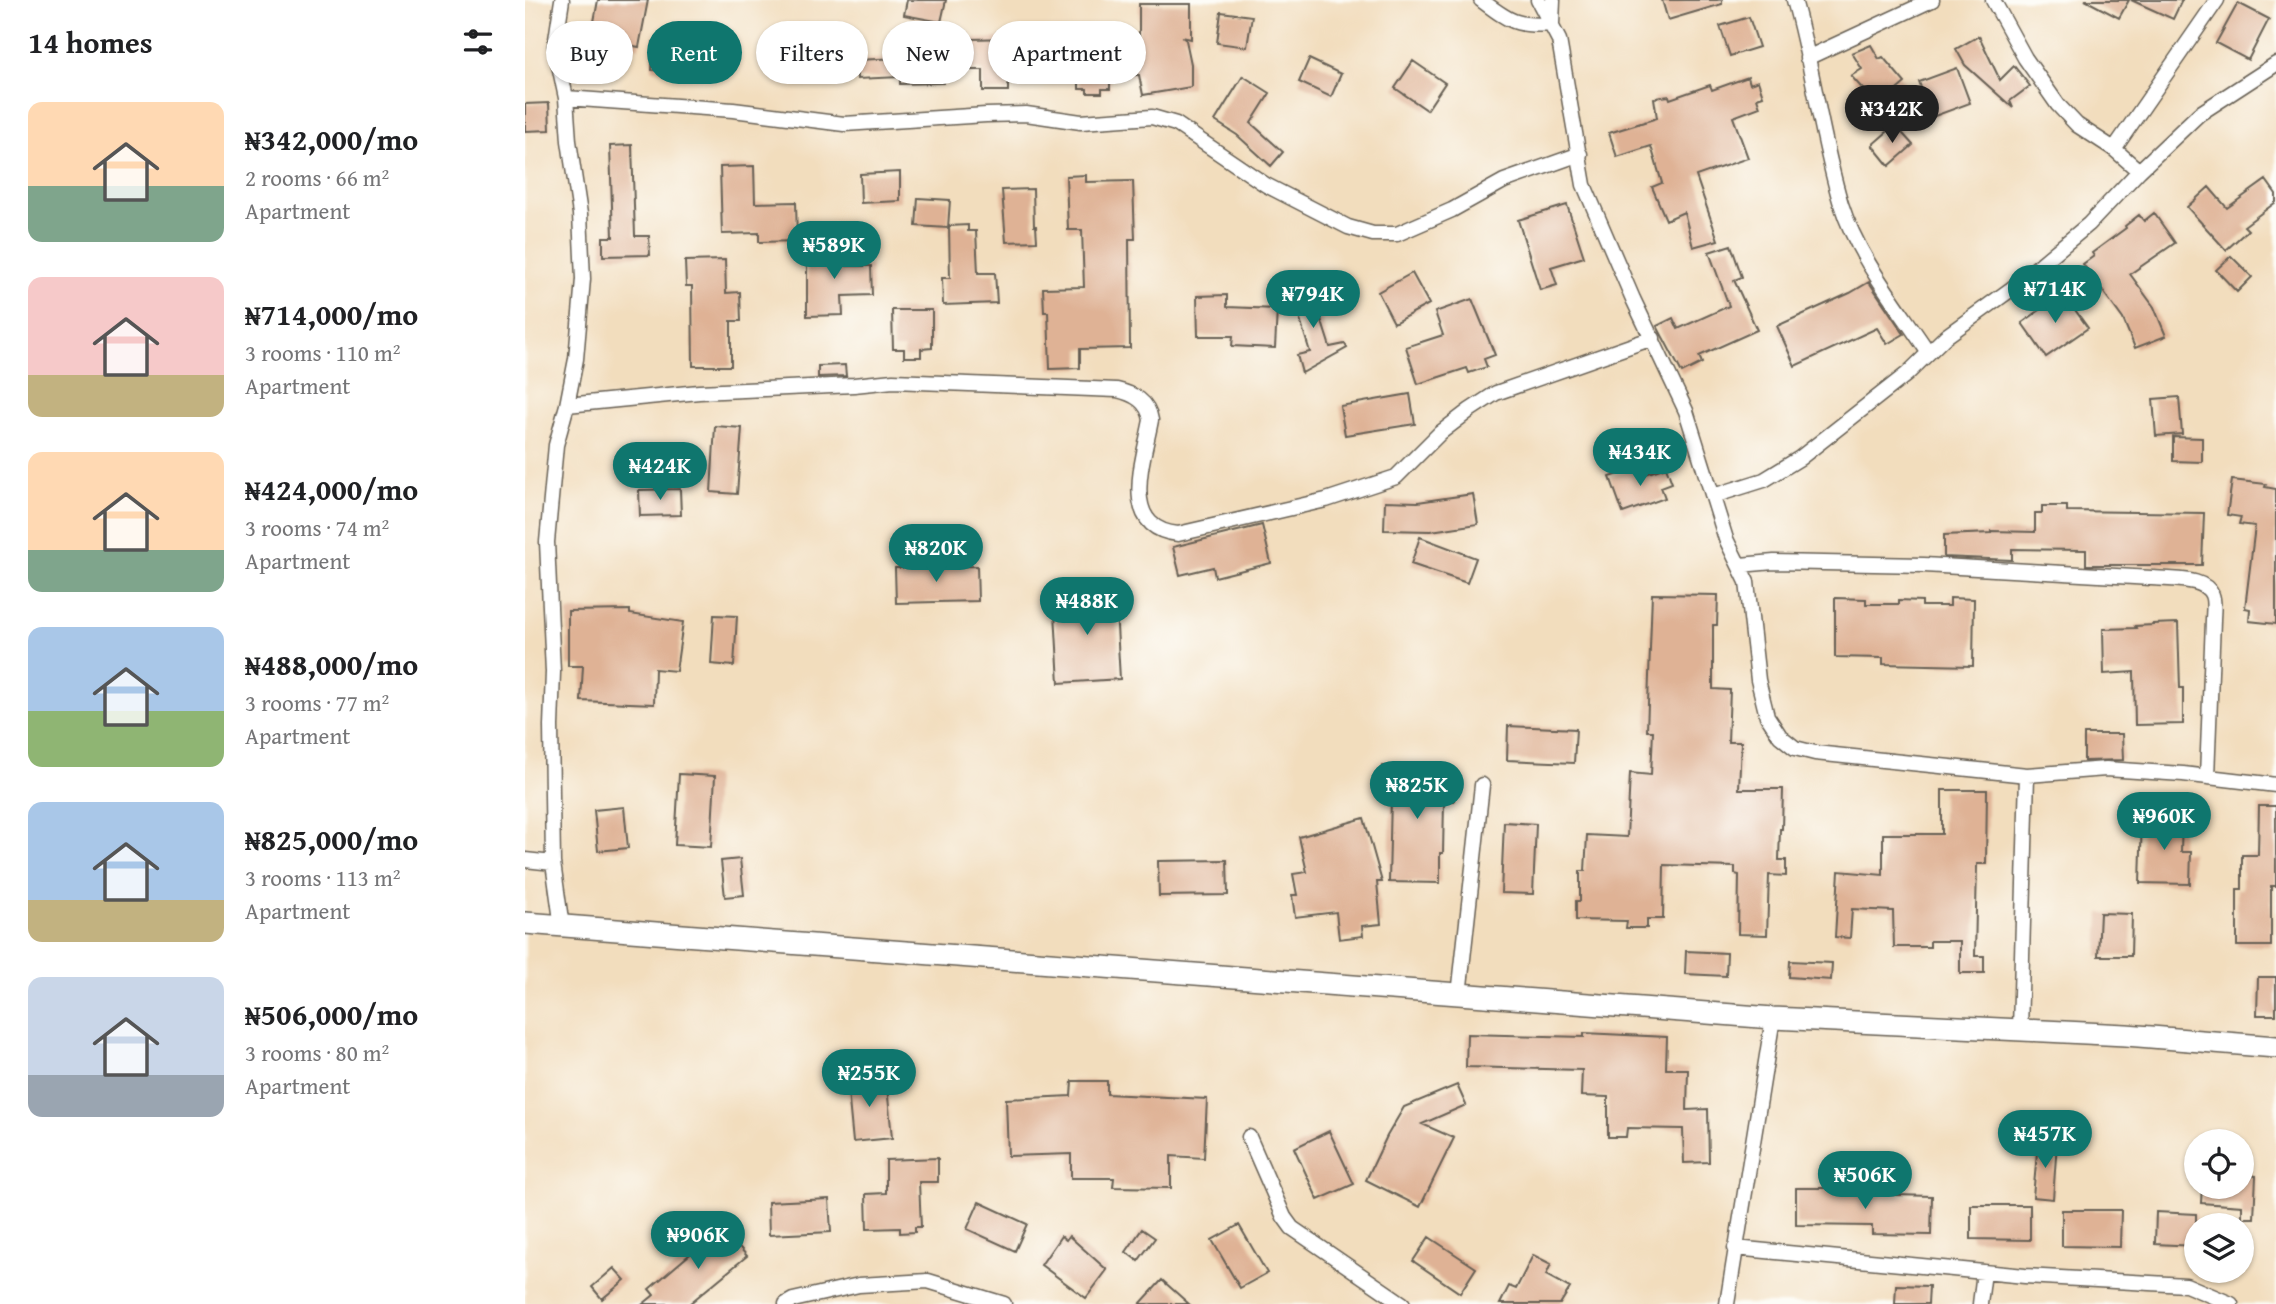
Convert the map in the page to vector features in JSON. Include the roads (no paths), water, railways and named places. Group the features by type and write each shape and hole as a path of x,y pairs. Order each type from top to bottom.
{"main road":[{"path":"525,923 1773,1018 2126,1035 2276,1048"}],"street":[{"path":"562,0 555,46 566,98 569,141 580,214 583,279 576,359 556,445 547,542 552,660 553,863 562,927"},
{"path":"1481,0 1503,16 1526,26 1552,24"},
{"path":"1538,0 1559,40 1584,185 1633,299 1686,411 1726,539 1747,582 1758,680 1767,716 1780,736 1795,748 1815,754 2027,775 2106,769 2276,785"},
{"path":"1552,24 1553,0"},
{"path":"1794,0 1841,205 1860,250 1928,352"},
{"path":"1807,58 1932,0"},
{"path":"1993,0 2025,58 2058,105 2077,125 2114,149 2139,171"},
{"path":"2114,149 2217,0"},
{"path":"1713,496 1764,480 1800,458 1907,374 1945,337 2010,290 2089,224 2139,171 2199,114 2276,64"},
{"path":"566,98 733,110 844,124 1026,114 1081,122 1152,117 1176,124 1266,185 1348,227 1373,234 1397,234 1452,210 1504,181 1580,154"},
{"path":"567,405 699,392 893,381 1117,390 1141,400 1150,410 1151,420 1138,497 1149,523 1162,532 1178,534 1326,500 1396,477 1440,433 1496,393 1653,338"},
{"path":"1739,565 1774,562 1924,565 2180,580 2192,581 2206,587 2213,596 2207,777"},
{"path":"2020,1030 2027,775"},
{"path":"1459,995 1482,785"},
{"path":"525,860 553,863"},
{"path":"1727,1304 1773,1018"},
{"path":"1249,1136 1284,1217 1292,1228 1403,1304"},
{"path":"1735,1248 1984,1272 2186,1285 2231,1304"},
{"path":"1980,1304 1984,1272"},
{"path":"786,1304 859,1285 928,1281 1004,1304"}]}
